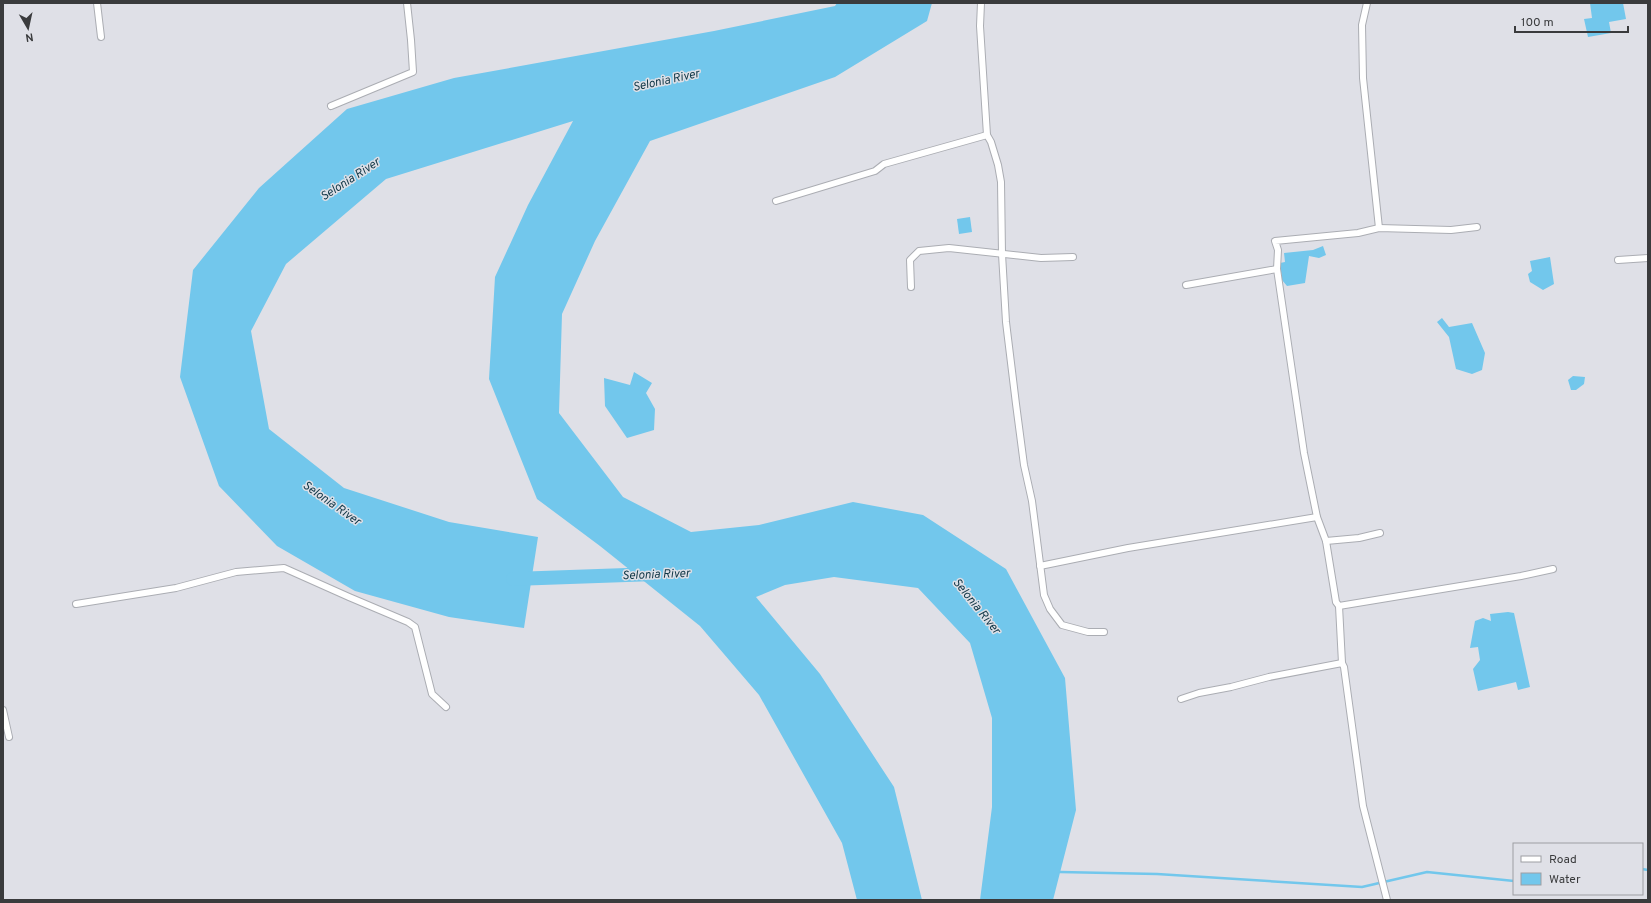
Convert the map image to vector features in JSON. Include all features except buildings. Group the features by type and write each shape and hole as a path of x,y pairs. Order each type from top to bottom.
{"street":[{"path":"97,3 101,37"},
{"path":"330,106 413,72 407,3"},
{"path":"981,3 980,26 987,136 991,142 998,165 1001,182 1002,254 1006,322 1024,465 1032,501 1044,595 1050,609 1062,625 1088,632 1104,632"},
{"path":"1367,3 1362,25 1363,78 1380,228"},
{"path":"776,201 875,171 884,164 987,136"},
{"path":"1388,900 1363,806 1344,667 1342,663 1339,606 1336,602 1326,541 1317,517 1304,453 1277,269 1278,250 1275,241 1358,233 1380,228 1451,230 1477,227"},
{"path":"911,287 910,260 919,251 949,248 1041,258 1073,257"},
{"path":"1618,260 1648,258"},
{"path":"1186,285 1277,269"},
{"path":"1040,566 1128,548 1317,517"},
{"path":"1326,541 1359,538 1380,533"},
{"path":"76,604 176,588 236,572 284,568 408,622 415,627 432,694 446,707"},
{"path":"1339,606 1521,576 1553,569"},
{"path":"1181,699 1269,677 1342,663"},
{"path":"3,710 9,737"}],"water":[{"path":"837,3 932,3 927,21 835,77 650,141 595,241 562,314 559,413 623,497 691,532 759,525 853,502 923,515 1006,569 1065,678 1076,810 1053,900 980,900 992,807 992,718 970,643 918,588 834,577 785,585 756,597 820,674 894,787 922,900 857,900 842,843 759,695 700,626 600,546 537,499 489,379 495,277 528,205 573,121 386,179 286,264 251,331 269,429 344,488 449,522 538,537 524,628 449,617 355,591 277,546 219,486 180,377 193,270 259,188 347,109 454,78 714,31 835,6"},
{"path":"1590,3 1623,3 1626,19 1609,22 1611,33 1588,37 1584,19 1592,18"},
{"path":"970,217 972,232 959,234 957,219"},
{"path":"1323,246 1326,255 1319,258 1309,256 1305,283 1287,286 1282,280 1280,263 1285,262 1284,253 1313,250"},
{"path":"1550,257 1554,284 1543,290 1530,282 1528,274 1532,271 1530,261"},
{"path":"1442,318 1449,327 1472,323 1485,353 1482,370 1472,374 1456,369 1449,337 1437,322"},
{"path":"634,372 652,383 646,393 655,409 654,430 627,438 605,406 604,378 630,385"},
{"path":"1573,376 1585,377 1584,384 1576,390 1571,390 1568,380"},
{"path":"1508,612 1514,613 1530,687 1518,690 1516,682 1478,691 1473,669 1480,660 1478,647 1470,648 1475,621 1483,618 1491,621 1490,614"}],"waterway":[{"name":"Selonia River","path":"513,579 655,574"},
{"path":"1643,869 1648,870"},
{"path":"1060,872 1157,874 1362,887 1427,872 1513,881"}]}
